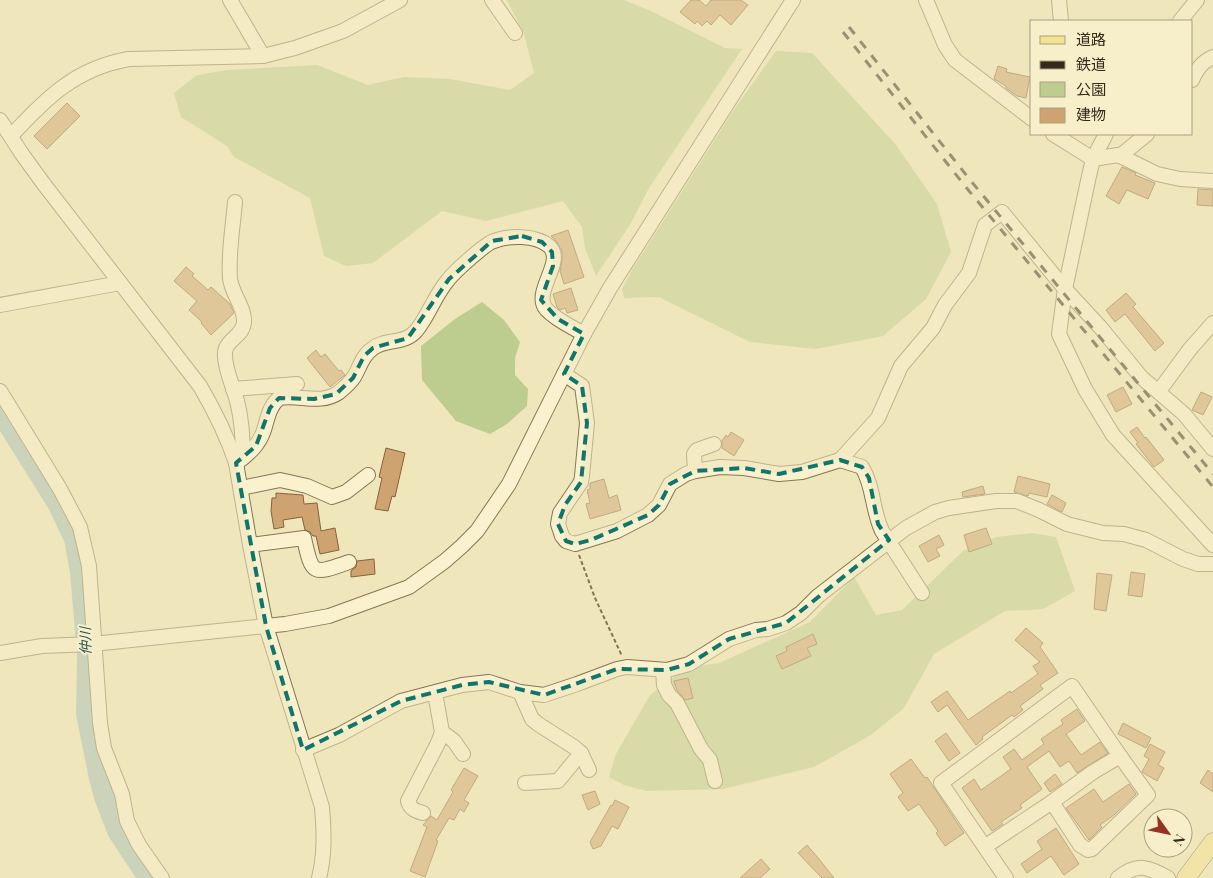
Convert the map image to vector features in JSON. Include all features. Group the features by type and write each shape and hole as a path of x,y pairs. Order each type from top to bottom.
{"main road":[{"path":"1186,878 1213,842"}],"street":[{"path":"230,0 263,56"},
{"path":"11,136 41,104 71,81 91,69 108,62 129,59 263,56 295,48 343,31 400,0"},
{"path":"492,0 515,33"},
{"path":"0,653 42,646 94,644 266,626 329,616 409,587 445,561 477,531 509,484 584,334 610,288 793,0"},
{"path":"926,0 945,45 955,60 969,73 1030,118"},
{"path":"1059,0 1061,20"},
{"path":"1181,20 1197,0"},
{"path":"1193,78 1204,61 1213,57"},
{"path":"0,120 43,183 200,386 240,460"},
{"path":"1055,135 1093,160 1111,155 1120,156 1143,169 1157,174 1180,179 1213,181"},
{"path":"1106,135 1093,160 1065,289 1059,334 1085,389 1113,435 1213,545"},
{"path":"1120,156 1146,135"},
{"path":"235,202 230,279 244,321 238,334 224,350 228,374 237,401 243,436 240,460 241,488 266,626 322,807 325,836 319,878"},
{"path":"564,374 582,386 587,423 581,482 560,513 558,524 566,541 574,544 617,531 648,514 659,505 670,484 695,471 720,467 744,468 779,474 802,472 840,460 878,418 901,366 933,328 945,305 968,273 985,226 1002,212 1065,289 1101,328 1146,382 1158,390 1184,414 1213,449"},
{"path":"240,460 256,446 264,429 270,408 279,398 296,396 314,400 336,394 354,378 364,356 373,348 382,343 408,338 416,330 448,279 492,241 522,236 550,246 553,266 543,291 542,300 546,309 584,334"},
{"path":"0,305 120,283"},
{"path":"1158,390 1213,323"},
{"path":"233,389 297,384"},
{"path":"0,390 70,506 80,527 89,566 100,723 104,748 122,794 127,821 139,846 162,878"},
{"path":"695,471 694,454 697,450 714,444"},
{"path":"840,460 862,467 869,478 878,524 922,594"},
{"path":"241,488 280,480 306,486 332,497 346,492 368,475"},
{"path":"304,750 339,735 401,700 462,685 489,682 520,692 544,695 617,668 663,670 689,664 729,639 786,623 906,528 935,512 949,508 996,501 1018,501 1067,524 1103,532 1124,534 1146,540 1183,559 1198,564 1213,564"},
{"path":"250,545 304,538 310,565 315,570 326,570 349,562"},
{"path":"663,670 666,690 677,703 701,749 710,760 715,781"},
{"path":"1006,878 986,846 941,783 1072,686 1148,795 1092,849 1088,850 1080,844 1052,802"},
{"path":"520,692 532,719 581,753 589,770"},
{"path":"424,813 415,811 409,806 408,801 442,732 435,693"},
{"path":"442,732 454,741 463,754"},
{"path":"526,783 558,781 581,753"},
{"path":"986,846 1093,772 1120,756"},
{"path":"1118,878 1127,870 1142,867 1157,871 1168,878"}],"path":[{"path":"574,544 595,598 627,667"}],"highlighted area":[{"path":"522,236 542,242 552,252 553,266 541,300 558,319 584,334 564,374 582,386 587,423 581,482 565,505 558,524 566,541 575,544 591,540 648,515 659,505 670,484 695,471 744,468 779,474 840,460 862,467 869,478 878,524 889,540 786,623 729,639 689,664 667,670 617,669 544,695 489,682 462,685 401,701 303,750 266,626 236,463 256,446 270,408 279,398 314,399 336,394 353,378 364,356 373,348 408,338 449,279 492,241"}],"green space":[{"path":"507,0 624,0 653,12 725,48 742,49 649,188 631,223 596,276 585,248 582,227 563,201 486,221 442,211 373,263 346,266 324,256 310,198 234,157 227,146 181,117 174,93 197,75 227,70 317,65 368,85 404,77 450,79 510,90 534,73 524,34"},
{"path":"776,51 812,53 896,145 937,204 951,252 926,299 883,336 816,349 750,342 659,297 624,298 622,289 632,270 735,108"},
{"path":"482,302 504,320 520,342 515,358 515,375 528,389 527,406 507,424 490,434 456,421 422,380 421,346 455,319"},
{"path":"1033,533 1056,537 1075,591 1043,609 1005,611 934,654 904,708 871,735 814,767 723,789 646,791 624,785 609,777 616,754 650,695 686,668 719,663 810,622 854,577 876,615 902,610 963,551 996,537"}],"building":[{"path":"691,0 699,0 706,6 711,0 741,0 748,5 731,25 720,15 711,25 707,21 702,26 697,21 695,24 680,12"},
{"path":"998,66 1007,69 1006,72 1030,77 1026,98 1017,96 1006,86 994,79"},
{"path":"67,103 80,116 47,149 34,136"},
{"path":"1122,167 1136,173 1135,175 1155,183 1148,199 1127,190 1119,204 1106,196"},
{"path":"1198,189 1213,190 1213,206 1197,205"},
{"path":"568,230 584,277 564,284 560,271 562,251 551,236"},
{"path":"186,267 194,274 192,276 208,290 211,287 230,304 234,313 211,335 202,322 189,310 197,301 174,281"},
{"path":"571,288 578,310 567,313 565,308 560,310 557,307 553,294"},
{"path":"1126,293 1136,304 1133,307 1164,343 1155,351 1125,314 1115,322 1106,310"},
{"path":"316,350 321,357 325,354 339,371 341,370 345,375 330,387 307,358"},
{"path":"1123,387 1132,404 1116,412 1107,395"},
{"path":"1201,392 1212,397 1203,415 1192,410"},
{"path":"1137,427 1164,460 1154,467 1136,444 1138,443 1130,432"},
{"path":"731,432 744,440 734,456 722,448 722,441"},
{"path":"386,448 405,453 395,497 392,496 388,511 375,509 382,478 379,477"},
{"path":"1018,476 1050,484 1047,497 1029,493 1028,496 1014,492"},
{"path":"604,479 609,498 617,495 621,510 590,519 586,504 590,503 587,490 590,489 590,483"},
{"path":"983,486 985,494 963,497 962,492"},
{"path":"276,493 303,495 304,504 317,503 321,531 335,528 339,550 320,554 316,536 305,530 302,517 283,520 284,527 274,529 271,511 272,498 276,498"},
{"path":"1052,495 1066,503 1062,512 1047,504"},
{"path":"986,528 992,544 969,552 964,535"},
{"path":"939,535 944,545 936,549 940,556 928,562 919,546"},
{"path":"374,559 375,574 351,577 351,571 356,567 357,561"},
{"path":"1131,572 1145,574 1142,597 1128,595"},
{"path":"1097,573 1112,575 1106,611 1094,609"},
{"path":"1026,628 1043,643 1040,647 1058,673 1040,685 1043,689 1020,706 1023,710 1014,717 1012,715 982,737 983,739 976,745 947,705 938,712 931,702 947,691 968,720 1038,674 1033,666 1040,662 1015,640"},
{"path":"813,634 817,644 807,648 811,656 782,669 776,656 787,651 786,647"},
{"path":"688,678 693,698 685,700 677,690 674,681"},
{"path":"1077,709 1085,721 1066,734 1081,755 1100,742 1108,753 1077,773 1069,761 1060,767 1049,751 1027,767 1042,789 1020,805 1022,808 1001,822 1003,824 992,831 962,788 974,779 981,790 1011,769 1003,757 1014,749 1022,760 1044,744 1041,739 1063,724 1061,720"},
{"path":"1123,723 1151,738 1146,748 1118,734"},
{"path":"946,733 960,753 949,761 935,741"},
{"path":"1150,744 1165,752 1158,765 1164,768 1157,781 1142,772 1149,759 1144,756"},
{"path":"911,759 925,778 927,777 964,833 945,846 936,833 938,831 919,804 908,811 898,797 903,793 890,774"},
{"path":"464,768 478,776 464,800 469,803 464,812 460,809 454,820 449,818 436,840 438,841 425,877 410,871 427,827 423,825 431,816 437,820"},
{"path":"1208,770 1213,774 1213,792 1200,783"},
{"path":"1055,774 1062,784 1050,792 1044,783"},
{"path":"1129,784 1136,794 1114,815 1100,825 1102,827 1089,840 1066,808 1094,789 1103,802"},
{"path":"595,791 600,804 588,810 582,795"},
{"path":"615,800 629,807 618,829 612,826 601,846 593,849 590,842"},
{"path":"1056,828 1079,864 1064,875 1051,856 1027,873 1021,864 1042,849 1037,841"},
{"path":"807,845 834,878 822,878 798,853"},
{"path":"761,859 770,869 760,878 740,878"}],"waterway":[{"name":"仲川","path":"0,412 58,505 74,539 80,572 87,656 86,714 99,778 117,831 148,878"}],"railway":[{"path":"849,27 971,181 1213,474"},
{"path":"843,32 965,186 1213,487"}]}
